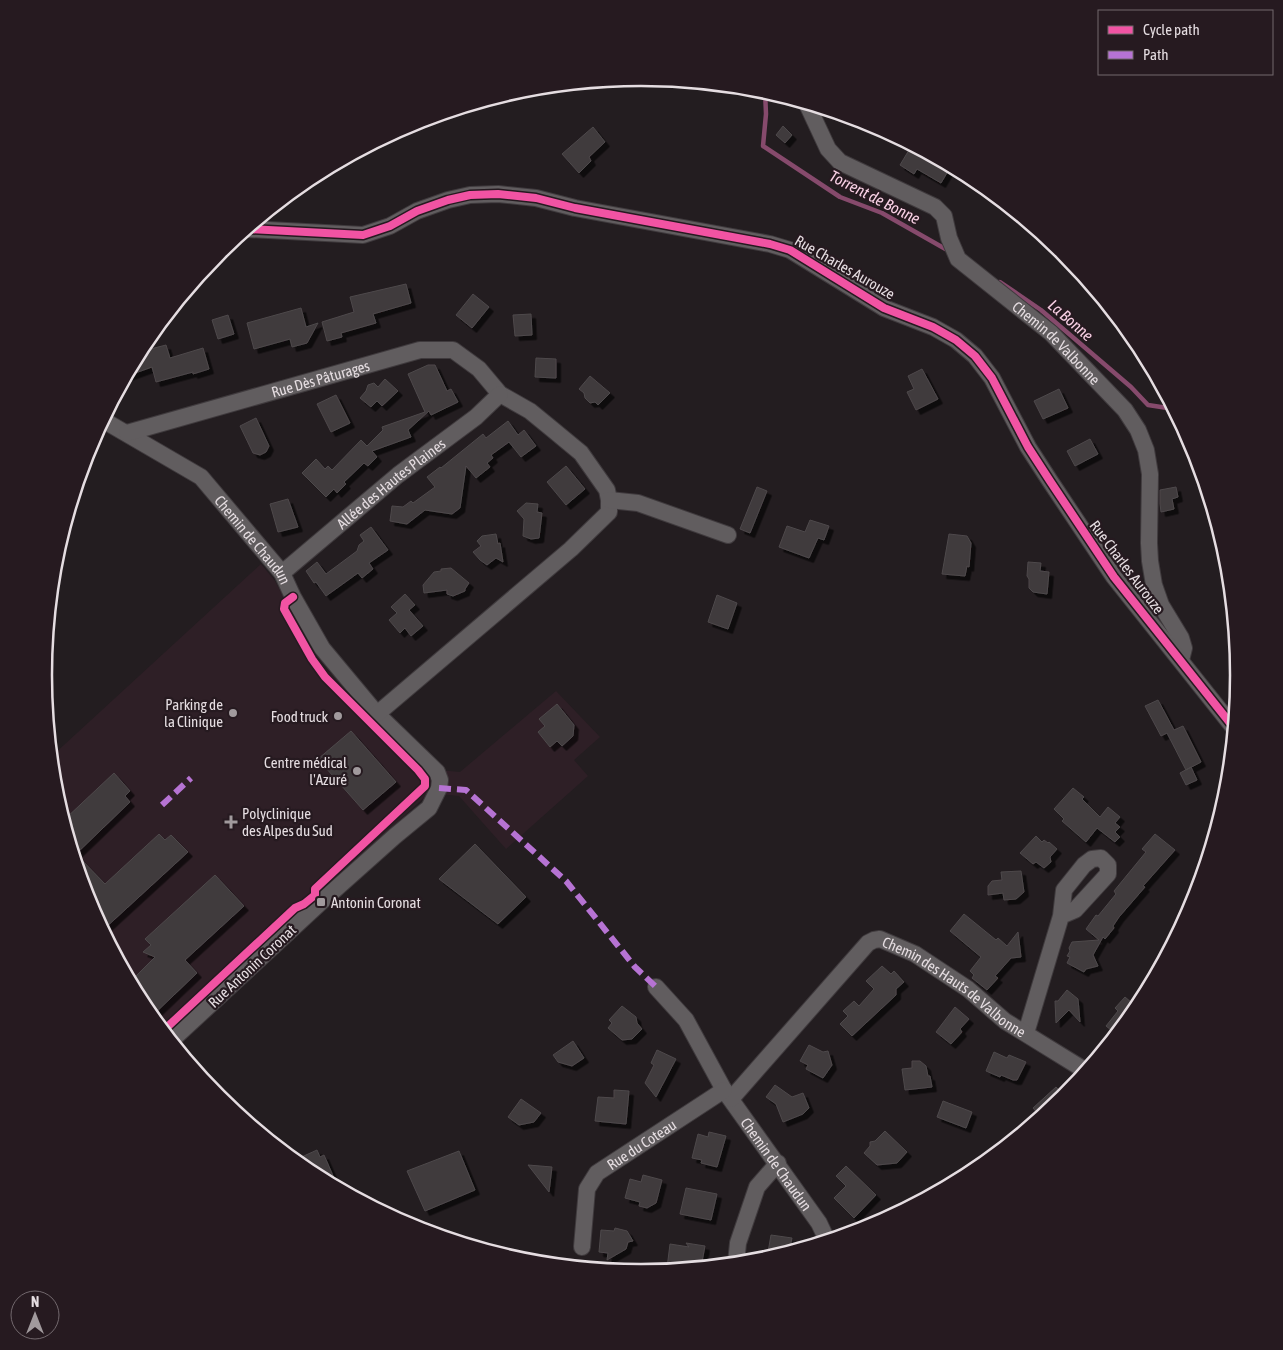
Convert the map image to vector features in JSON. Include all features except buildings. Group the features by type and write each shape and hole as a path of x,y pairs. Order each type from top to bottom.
{"street":[{"name":"Chemin de Valbonne","path":"810,111 828,150 840,162 935,207 944,216 949,238 958,259 1051,334 1125,410 1138,430 1146,450 1150,474 1149,543 1154,585 1161,605 1181,638 1184,648 1181,660"},
{"name":"Rue Charles Aurouze","path":"256,229 364,235 390,226 417,211 448,200 470,195 498,194 536,198 575,208 770,244 790,250 884,308 933,327 956,340 976,356 992,378 1028,447 1114,577 1228,721"},
{"name":"Rue Dès Pâturages","path":"127,433 420,350 453,350 479,369 500,394"},
{"path":"377,714 571,549 609,512 607,490 581,453 530,411 500,394"},
{"name":"Allée des Hautes Plaines","path":"282,573 398,475 476,417 500,394"},
{"name":"Chemin de Chaudun","path":"109,423 201,476 282,573 293,597 322,648 377,714 437,772 440,788"},
{"path":"609,500 638,503 728,535"},
{"name":"Rue Antonin Coronat","path":"176,1036 321,902 395,836 430,808 440,788"},
{"path":"1026,1033 1062,916"},
{"name":"Chemin des Hauts de Valbonne","path":"728,1094 868,943 874,940 880,940 915,954 968,989 1004,1021 1080,1067"},
{"name":"Chemin de Chaudun","path":"656,987 686,1020 728,1094 778,1163 819,1223 825,1235"},
{"name":"Rue du Coteau","path":"582,1247 587,1189 597,1173 728,1094"},
{"path":"737,1256 738,1242 757,1187 778,1163"}],"shaded area":[{"name":"Polyclinique des Alpes du Sud","path":"261,564 275,581 318,661 427,769 460,772 556,691 600,737 574,760 588,776 506,849 459,796 429,793 172,1031 131,969 113,936 97,900 73,827 64,790 58,751"}],"waterway":[{"name":"Torrent de Bonne","path":"765,99 763,146 840,197 882,213 949,251"},
{"name":"La Bonne","path":"1000,282 1041,310 1131,387 1148,405 1167,408"}],"marked path":[{"path":"162,805 191,778"},
{"path":"439,788 466,790 566,881 635,967 656,987"}],"cycle path":[{"path":"256,229 363,235 390,226 417,211 448,200 470,195 498,194 536,198 575,208 770,244 790,250 884,308 933,327 956,340 975,356 992,378 1028,447 1114,577 1228,721"},
{"path":"168,1026 295,908 304,904 315,895 315,889 425,786 425,779 418,770 325,677 312,659 284,609 285,603 293,597"}],"place":[{"name":"Parking de la Clinique","path":"233,713"},
{"name":"Food truck","path":"338,716"},
{"name":"Centre médical l'Azuré","path":"357,771"},
{"name":"Polyclinique des Alpes du Sud","path":"231,822"},
{"name":"Antonin Coronat","path":"321,902"}]}
